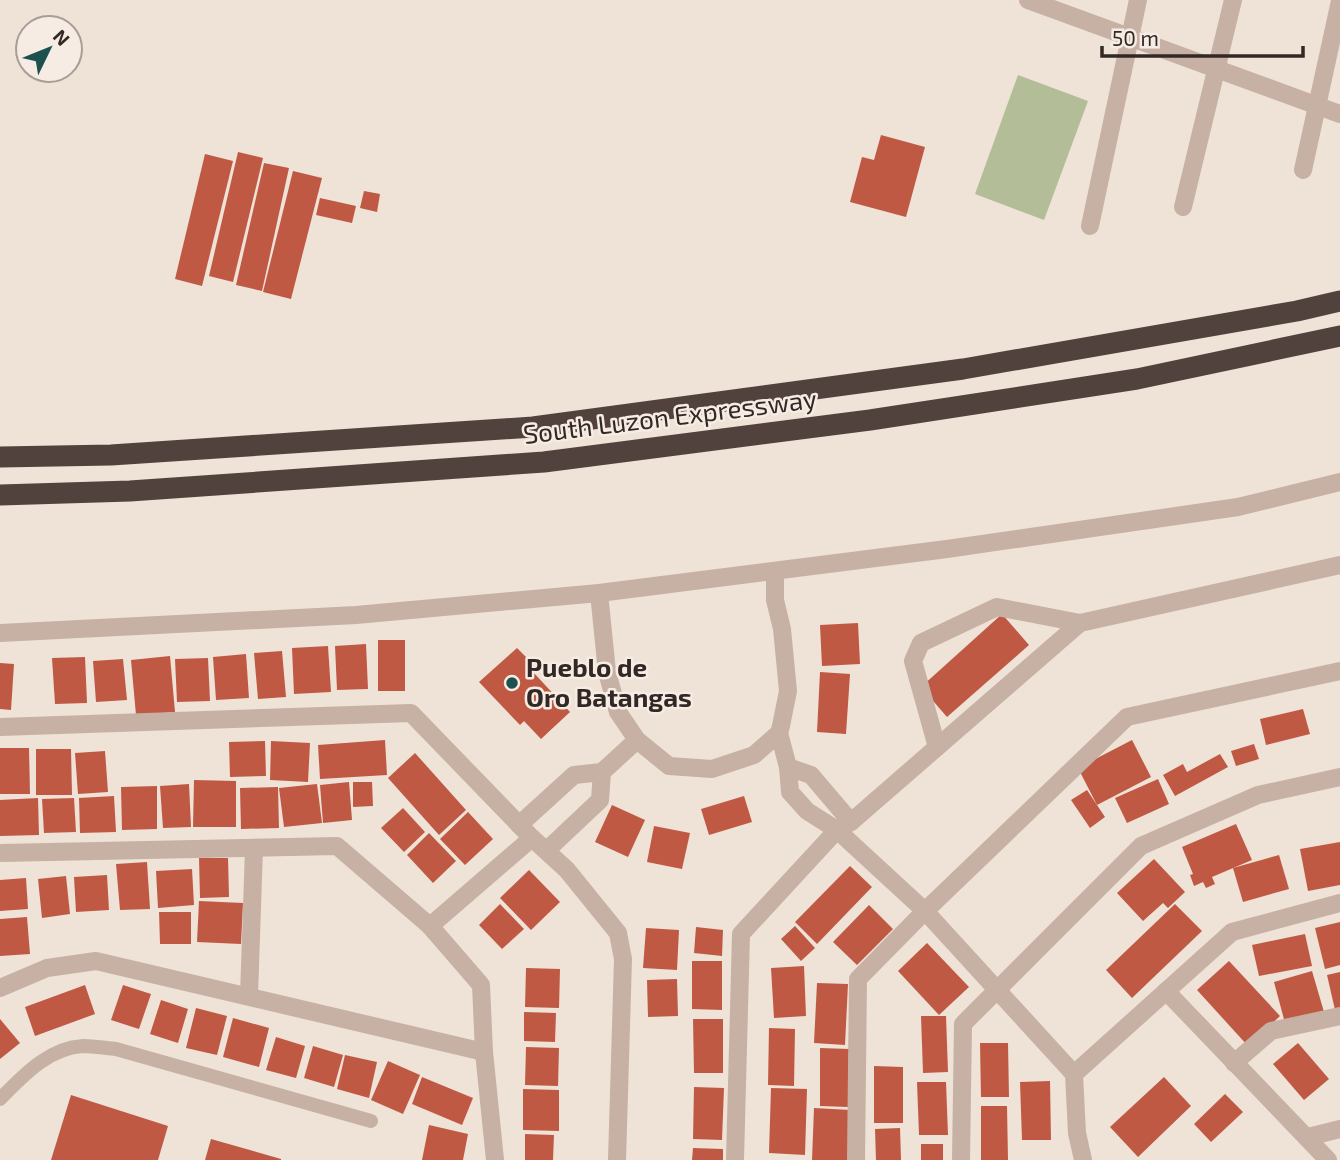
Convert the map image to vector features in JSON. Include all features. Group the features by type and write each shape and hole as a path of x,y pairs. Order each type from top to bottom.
{"highway":[{"name":"South Luzon Expressway","path":"0,457 111,455 533,427 963,369 1340,301"},
{"name":"South Luzon Expressway","path":"0,495 130,491 544,462 870,421 1137,379 1340,336"}],"street":[{"path":"1090,226 1138,0"},
{"path":"1183,207 1233,0"},
{"path":"1033,1 1340,114"},
{"path":"1303,170 1340,1"},
{"path":"0,633 356,615 599,593 775,572 1238,507 1340,482"},
{"path":"937,747 913,661 921,643 997,607 1080,623 1340,565"},
{"path":"775,572 775,600 782,629 788,691 779,733 788,767 790,792 807,811 844,826"},
{"path":"599,593 607,672 618,712 637,740 669,766 712,769 754,755 779,733"},
{"path":"736,1160 740,934 844,826 1080,623"},
{"path":"856,1160 858,979 925,911 1127,717 1340,671"},
{"path":"0,727 411,713 519,825 567,870 618,933 623,959 617,1160"},
{"path":"519,825 574,775 602,772 637,740"},
{"path":"788,767 811,775 844,826 999,989 1074,1074 1077,1133 1083,1160"},
{"path":"547,850 600,800 602,772"},
{"path":"961,1160 963,1024 1141,845 1258,795 1340,778"},
{"path":"430,926 532,838"},
{"path":"0,853 337,846 430,926 481,985 484,1052 495,1160"},
{"path":"248,996 254,848"},
{"path":"1074,1074 1232,932 1340,903"},
{"path":"0,988 47,968 96,961 484,1052"},
{"path":"1166,991 1328,1160"},
{"path":"1234,1063 1270,1031 1340,1016"},
{"path":"1308,1138 1340,1129"}],"lane":[{"path":"0,1099 31,1068 53,1055 81,1046 116,1049 371,1121"}],"green space":[{"path":"1018,75 1088,101 1044,220 975,194"}],"building":[{"path":"881,135 925,147 906,217 850,202 862,157 874,160"},
{"path":"238,152 263,158 233,282 209,276"},
{"path":"205,154 233,161 202,286 175,279"},
{"path":"264,163 289,168 262,291 236,285"},
{"path":"293,171 322,178 291,299 263,292"},
{"path":"364,191 380,194 377,212 360,208"},
{"path":"320,198 356,206 352,223 316,215"},
{"path":"1002,614 1029,645 947,717 921,687"},
{"path":"858,623 860,664 822,666 820,625"},
{"path":"378,640 405,640 405,691 378,691"},
{"path":"366,644 368,689 337,690 335,646"},
{"path":"328,646 331,692 294,694 292,648"},
{"path":"517,648 538,669 534,673 570,712 541,739 524,721 520,725 479,682"},
{"path":"282,651 286,697 258,699 254,653"},
{"path":"246,654 249,698 216,700 213,657"},
{"path":"170,656 175,712 136,715 131,660"},
{"path":"85,657 87,703 55,704 52,658"},
{"path":"208,658 210,701 177,702 175,659"},
{"path":"123,659 127,700 96,702 93,661"},
{"path":"0,663 14,664 11,710 0,709"},
{"path":"820,672 850,674 846,734 817,732"},
{"path":"1303,709 1310,734 1266,745 1260,719"},
{"path":"385,740 387,775 320,779 318,745"},
{"path":"1132,740 1151,777 1097,805 1078,768"},
{"path":"265,741 266,776 230,777 229,742"},
{"path":"271,741 310,743 308,782 270,780"},
{"path":"1254,744 1259,759 1236,766 1231,751"},
{"path":"0,748 29,748 30,794 0,794"},
{"path":"36,749 71,749 72,795 36,795"},
{"path":"105,751 108,792 78,794 75,753"},
{"path":"415,753 466,810 439,835 388,778"},
{"path":"1220,754 1228,767 1175,796 1163,775 1183,764 1187,772"},
{"path":"1158,779 1169,804 1127,823 1115,798"},
{"path":"194,780 236,781 236,827 193,827"},
{"path":"349,782 352,820 323,823 320,785"},
{"path":"353,782 372,782 373,806 353,807"},
{"path":"189,784 191,827 163,828 160,786"},
{"path":"317,784 322,823 284,827 279,788"},
{"path":"157,786 157,829 122,830 121,787"},
{"path":"278,787 279,828 241,829 240,788"},
{"path":"1087,790 1105,817 1090,828 1071,800"},
{"path":"114,796 116,832 80,833 79,798"},
{"path":"744,796 752,822 709,835 701,809"},
{"path":"38,798 39,835 0,836 0,800"},
{"path":"74,798 76,832 44,833 42,799"},
{"path":"612,805 645,820 628,857 595,842"},
{"path":"403,808 425,832 404,852 381,828"},
{"path":"468,812 493,839 465,865 440,839"},
{"path":"1236,824 1252,860 1212,877 1215,884 1206,888 1203,882 1194,886 1190,875 1193,874 1182,847"},
{"path":"654,826 690,833 682,869 647,862"},
{"path":"429,833 456,861 433,883 407,855"},
{"path":"1340,842 1340,885 1308,891 1300,849"},
{"path":"1279,855 1289,889 1243,902 1233,868"},
{"path":"199,858 228,858 229,897 200,898"},
{"path":"1154,859 1185,892 1168,908 1163,903 1143,921 1117,893"},
{"path":"147,862 150,909 120,910 116,864"},
{"path":"850,866 872,887 817,944 795,922"},
{"path":"192,869 194,905 158,908 156,871"},
{"path":"529,870 560,902 531,930 500,898"},
{"path":"107,875 109,910 76,912 74,877"},
{"path":"66,876 70,914 42,918 38,879"},
{"path":"26,878 28,909 0,911 0,880"},
{"path":"199,901 243,903 241,944 197,942"},
{"path":"500,904 524,929 502,949 479,925"},
{"path":"1175,904 1202,931 1132,998 1106,970"},
{"path":"869,905 893,929 857,965 833,942"},
{"path":"159,912 191,912 191,944 160,944"},
{"path":"27,917 30,954 0,956 0,919"},
{"path":"1340,922 1340,965 1325,969 1315,928"},
{"path":"795,926 815,948 801,961 781,939"},
{"path":"696,927 723,930 722,956 694,953"},
{"path":"646,928 679,930 677,970 643,968"},
{"path":"1305,934 1312,966 1259,976 1252,945"},
{"path":"927,943 969,987 939,1015 898,971"},
{"path":"692,961 722,961 722,1010 692,1009"},
{"path":"1229,961 1280,1016 1248,1046 1197,990"},
{"path":"804,966 806,1016 774,1018 771,968"},
{"path":"526,968 560,969 559,1008 525,1007"},
{"path":"1312,971 1324,1012 1285,1023 1274,982"},
{"path":"1340,972 1340,1009 1335,1010 1327,975"},
{"path":"677,979 678,1016 648,1017 647,980"},
{"path":"817,983 848,984 845,1045 814,1043"},
{"path":"85,985 95,1014 35,1036 25,1007"},
{"path":"123,985 151,994 139,1029 111,1020"},
{"path":"161,1000 188,1009 178,1043 150,1034"},
{"path":"196,1008 227,1016 217,1055 186,1048"},
{"path":"524,1012 556,1013 555,1042 524,1041"},
{"path":"921,1016 946,1016 948,1072 923,1073"},
{"path":"233,1018 269,1028 259,1067 223,1057"},
{"path":"0,1019 20,1043 0,1059"},
{"path":"693,1019 723,1019 723,1073 694,1073"},
{"path":"769,1028 795,1029 794,1086 768,1085"},
{"path":"276,1037 305,1046 296,1078 266,1070"},
{"path":"980,1043 1008,1043 1009,1097 981,1097"},
{"path":"1298,1043 1329,1079 1304,1100 1273,1064"},
{"path":"313,1046 343,1055 334,1087 304,1078"},
{"path":"526,1047 559,1048 558,1086 525,1085"},
{"path":"820,1048 849,1049 848,1107 820,1106"},
{"path":"345,1055 377,1062 369,1098 337,1089"},
{"path":"388,1061 420,1075 403,1114 371,1100"},
{"path":"874,1066 903,1067 903,1123 874,1123"},
{"path":"422,1077 473,1098 462,1125 412,1104"},
{"path":"1164,1077 1191,1106 1138,1157 1110,1127"},
{"path":"1050,1081 1051,1140 1022,1140 1020,1082"},
{"path":"917,1082 946,1082 948,1135 919,1135"},
{"path":"694,1087 724,1088 722,1140 693,1139"},
{"path":"771,1088 807,1089 805,1155 769,1153"},
{"path":"523,1089 559,1090 559,1131 523,1130"},
{"path":"1225,1094 1243,1112 1211,1142 1194,1124"},
{"path":"71,1095 168,1126 158,1160 51,1160"},
{"path":"981,1106 1007,1106 1008,1160 981,1160"},
{"path":"814,1108 851,1110 848,1160 812,1160"},
{"path":"429,1125 468,1134 463,1160 422,1160"},
{"path":"900,1128 901,1160 876,1160 875,1129"},
{"path":"525,1134 554,1135 553,1160 525,1160"},
{"path":"211,1139 281,1159 281,1160 205,1160"},
{"path":"921,1144 943,1144 943,1160 921,1160"},
{"path":"693,1148 723,1149 723,1160 692,1160"}],"place":[{"name":"Pueblo de Oro Batangas","path":"512,683"}]}
